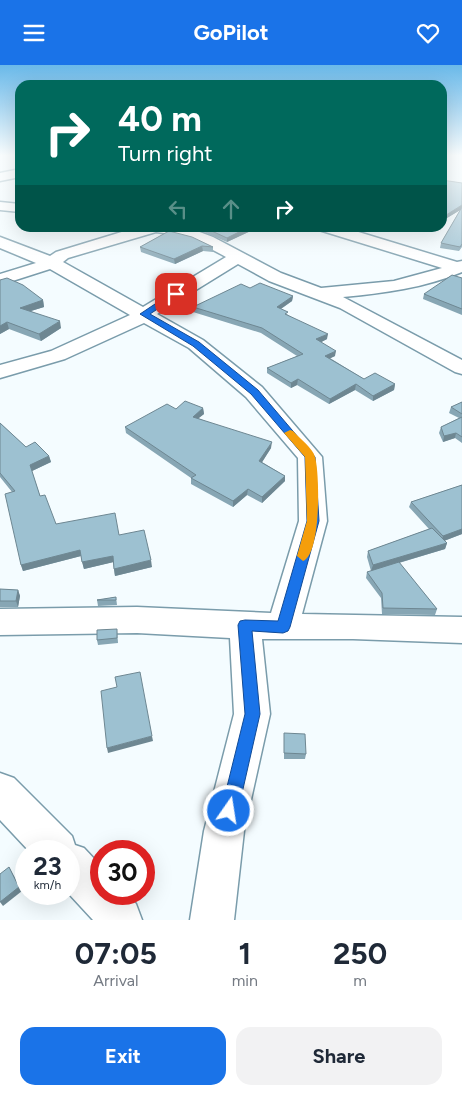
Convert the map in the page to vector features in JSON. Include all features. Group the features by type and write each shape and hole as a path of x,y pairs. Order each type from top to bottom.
{"street":[{"path":"0,206 15,208"},
{"path":"0,280 52,263 62,255 142,232"},
{"path":"185,232 207,240 275,277 346,304 462,368"},
{"path":"341,232 460,267"},
{"path":"0,242 52,263 196,344 254,392 310,457 313,521 283,627"},
{"path":"0,372 58,355 125,326 238,257"},
{"path":"321,293 388,288 441,276 460,267"},
{"path":"0,622 137,620 283,627 353,626 462,630"},
{"path":"212,920 224,831 252,714 245,625"},
{"path":"0,792 46,840"},
{"path":"80,875 120,920"}],"building":[{"path":"447,196 462,196 462,205 447,214"},
{"path":"462,207 462,244 460,247 441,243"},
{"path":"167,232 173,232 192,237 213,247 202,246 174,259 140,247"},
{"path":"214,232 239,232 227,238"},
{"path":"452,275 462,278 462,309 424,294"},
{"path":"7,278 23,285 43,300 20,308 60,321 39,334 7,322 0,326 0,280"},
{"path":"260,283 293,296 277,307 288,312 285,314 328,334 316,339 336,351 325,356 364,379 375,373 395,384 373,396 356,384 330,399 298,379 291,383 267,368 303,354 262,328 193,307 241,284 250,288"},
{"path":"185,401 203,408 193,417 272,442 259,461 285,476 262,497 248,489 233,501 191,478 196,475 125,427 167,404 176,409"},
{"path":"462,402 462,414 451,407"},
{"path":"462,417 462,437 456,433 444,436 441,427"},
{"path":"0,423 26,447 35,442 49,456 30,465 40,496 45,495 56,524 115,513 119,535 144,530 151,560 114,569 113,556 82,562 80,550 21,565 5,494 15,491 0,473"},
{"path":"462,485 462,529 443,536 411,502"},
{"path":"432,528 447,543 373,565 368,551"},
{"path":"399,562 437,609 383,608 382,593 367,572"},
{"path":"0,589 18,590 16,601 0,601"},
{"path":"116,597 116,600 97,600"},
{"path":"117,629 117,638 97,640 97,630"},
{"path":"140,672 152,736 107,748 101,691 117,687 115,677"},
{"path":"284,733 305,734 306,754 284,753"},
{"path":"9,867 15,879 15,890 0,902 0,874"}],"slow traffic":[{"path":"290,433 310,457 313,521 303,556"}],"route":[{"path":"176,294 144,314 196,344 254,392 310,457 313,521 283,627 245,625 252,714 229,811"}]}
